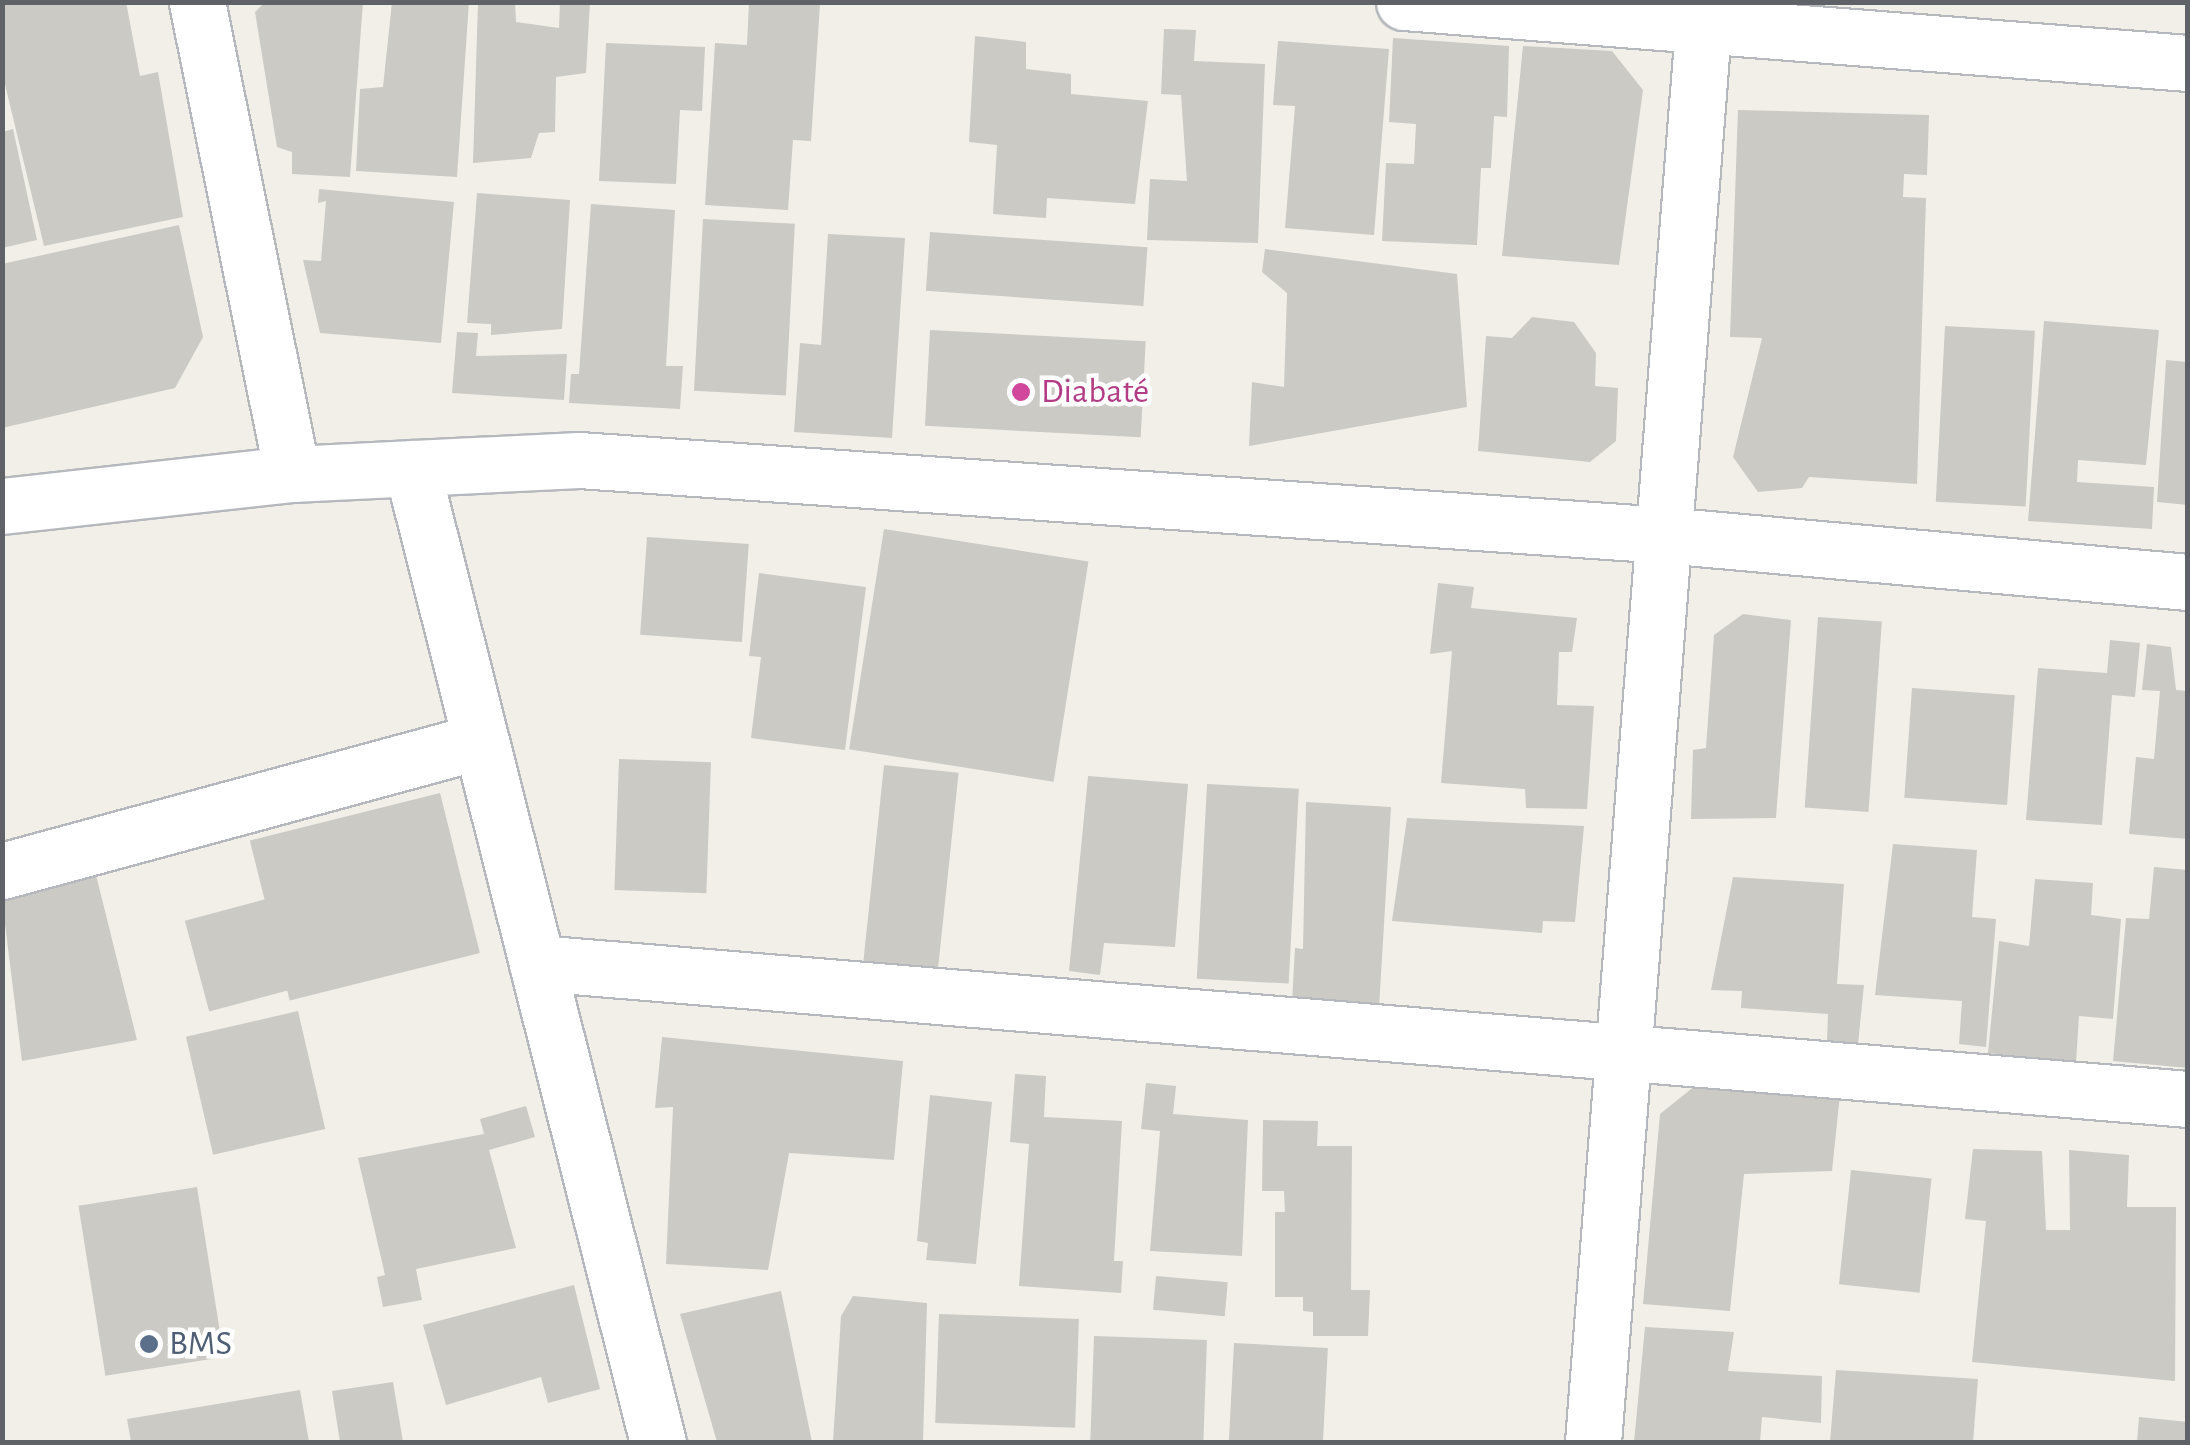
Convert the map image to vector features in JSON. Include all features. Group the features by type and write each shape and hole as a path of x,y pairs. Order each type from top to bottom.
{"street":[{"path":"197,2 292,474"},
{"path":"1404,2 1704,14 2188,62"},
{"path":"1593,1442 1704,14"},
{"path":"2,506 292,474 579,460 1664,535 2188,582"},
{"path":"412,468 658,1442"},
{"path":"2,871 481,741"},
{"path":"537,962 2188,1099"}],"building":[{"path":"2,2 126,2 140,76 158,72 183,217 44,246 2,72"},
{"path":"265,2 363,2 350,177 292,174 292,152 277,147 255,12"},
{"path":"392,2 469,2 457,177 356,171 360,89 383,87"},
{"path":"478,2 515,2 516,22 559,28 560,2 590,2 586,73 556,77 555,132 539,133 531,158 473,163"},
{"path":"749,2 820,4 811,141 793,140 788,210 705,205 715,43 747,45"},
{"path":"1164,29 1196,30 1194,61 1265,64 1258,243 1147,240 1150,179 1187,181 1181,95 1161,94"},
{"path":"975,36 1026,42 1026,69 1071,74 1071,94 1148,101 1135,204 1047,198 1046,218 993,214 997,145 969,142"},
{"path":"1393,38 1509,46 1507,117 1494,116 1491,168 1481,168 1477,245 1382,241 1386,163 1414,164 1416,124 1389,122"},
{"path":"1278,41 1389,49 1374,235 1285,228 1295,106 1273,105"},
{"path":"606,43 705,47 702,111 680,110 676,184 599,181"},
{"path":"1523,46 1612,51 1643,90 1619,265 1502,256"},
{"path":"1738,110 1929,115 1927,175 1904,174 1903,197 1926,198 1917,484 1809,477 1802,488 1758,492 1733,457 1762,338 1730,337"},
{"path":"13,129 37,240 2,248 2,132"},
{"path":"319,189 454,202 441,343 320,333 303,260 321,261 326,201 318,203"},
{"path":"477,193 570,200 562,329 491,335 491,324 467,323"},
{"path":"591,204 675,210 666,366 683,366 680,409 569,403 571,374 579,374"},
{"path":"703,219 795,224 786,396 694,391"},
{"path":"179,225 203,337 175,388 2,428 2,264"},
{"path":"930,232 1147,247 1143,306 926,291"},
{"path":"828,234 905,238 892,438 794,432 800,343 821,345"},
{"path":"1265,249 1457,274 1467,407 1249,446 1252,382 1284,387 1287,293 1262,272"},
{"path":"1532,317 1574,322 1596,353 1595,386 1618,388 1616,441 1590,462 1478,451 1486,336 1512,338"},
{"path":"2044,321 2159,330 2146,465 2078,460 2077,482 2154,487 2152,529 2028,521"},
{"path":"1945,326 2035,331 2026,506 1936,502"},
{"path":"930,330 1146,341 1141,437 925,426"},
{"path":"457,332 478,333 476,356 567,354 564,400 452,393"},
{"path":"2166,360 2188,362 2188,505 2157,502"},
{"path":"884,529 1088,561 1054,782 849,749"},
{"path":"647,537 749,544 742,642 640,635"},
{"path":"759,573 866,587 845,750 751,738 761,657 749,656"},
{"path":"1438,583 1474,587 1471,608 1577,618 1572,652 1559,652 1557,705 1594,706 1587,809 1526,808 1525,789 1441,783 1452,651 1430,654"},
{"path":"1743,614 1791,620 1776,818 1691,819 1693,750 1706,748 1714,635"},
{"path":"1818,617 1882,621 1869,812 1805,808"},
{"path":"2110,640 2140,643 2135,697 2112,695 2102,825 2026,820 2038,668 2107,673"},
{"path":"2147,644 2171,647 2176,690 2188,691 2188,839 2129,834 2136,757 2154,759 2160,691 2142,690"},
{"path":"1912,688 2015,695 2007,805 1904,798"},
{"path":"619,759 711,762 706,893 614,890"},
{"path":"884,765 959,773 938,970 863,962"},
{"path":"1088,776 1188,784 1175,947 1104,943 1100,975 1069,971"},
{"path":"1207,784 1299,789 1289,984 1197,979"},
{"path":"440,793 480,953 290,1001 250,840"},
{"path":"1306,802 1391,807 1379,1008 1292,1003 1295,948 1303,949"},
{"path":"1407,818 1584,826 1575,922 1543,921 1542,933 1392,921"},
{"path":"1893,844 1977,850 1972,917 1996,919 1986,1047 1959,1044 1962,1001 1875,995"},
{"path":"2154,867 2188,870 2188,1068 2113,1061 2126,918 2149,919"},
{"path":"95,871 137,1040 22,1061 2,900"},
{"path":"1733,877 1844,884 1837,984 1864,985 1858,1044 1827,1042 1828,1014 1741,1008 1742,991 1711,990"},
{"path":"2035,879 2093,883 2091,915 2121,919 2113,1019 2079,1016 2076,1063 1988,1053 1999,941 2029,946"},
{"path":"266,899 290,990 209,1012 185,921"},
{"path":"298,1011 325,1129 213,1155 186,1037"},
{"path":"662,1037 903,1061 894,1160 789,1153 768,1270 666,1264 673,1107 655,1108"},
{"path":"1015,1074 1046,1076 1044,1117 1122,1121 1114,1261 1123,1261 1121,1293 1019,1286 1029,1144 1010,1142"},
{"path":"1701,1081 1840,1094 1832,1171 1744,1174 1730,1311 1643,1304 1660,1114"},
{"path":"1146,1083 1176,1086 1173,1114 1248,1120 1242,1256 1150,1251 1160,1131 1141,1129"},
{"path":"930,1095 992,1102 976,1264 926,1260 928,1243 917,1241"},
{"path":"526,1106 535,1137 489,1150 516,1248 416,1269 422,1300 383,1307 377,1277 385,1275 358,1158 484,1134 480,1119"},
{"path":"1263,1120 1318,1121 1317,1146 1352,1146 1351,1290 1370,1290 1368,1336 1313,1336 1313,1312 1303,1311 1303,1297 1275,1297 1275,1212 1285,1212 1284,1191 1262,1191"},
{"path":"1973,1149 2042,1151 2046,1230 2070,1230 2069,1150 2129,1155 2127,1207 2176,1207 2175,1381 1972,1362 1986,1221 1965,1219"},
{"path":"1851,1170 1932,1178 1920,1293 1839,1284"},
{"path":"197,1187 224,1357 105,1376 78,1206"},
{"path":"1156,1276 1228,1282 1225,1316 1153,1310"},
{"path":"574,1285 600,1389 548,1403 541,1377 446,1405 423,1325"},
{"path":"781,1291 812,1442 717,1442 680,1314"},
{"path":"853,1296 927,1303 923,1442 833,1442 841,1316"},
{"path":"939,1314 1079,1319 1075,1428 935,1423"},
{"path":"1645,1327 1734,1332 1728,1371 1822,1376 1821,1423 1762,1417 1760,1442 1634,1442"},
{"path":"1094,1336 1207,1340 1203,1442 1090,1442"},
{"path":"1234,1343 1328,1348 1323,1442 1229,1442"},
{"path":"1836,1370 1978,1379 1973,1442 1830,1442"},
{"path":"393,1382 403,1442 340,1442 332,1391"},
{"path":"300,1390 309,1442 131,1442 127,1419"},
{"path":"2139,1417 2188,1422 2188,1442 2137,1442"}],"place":[{"name":"Diabaté","path":"1021,392"},
{"name":"BMS","path":"149,1344"}]}
